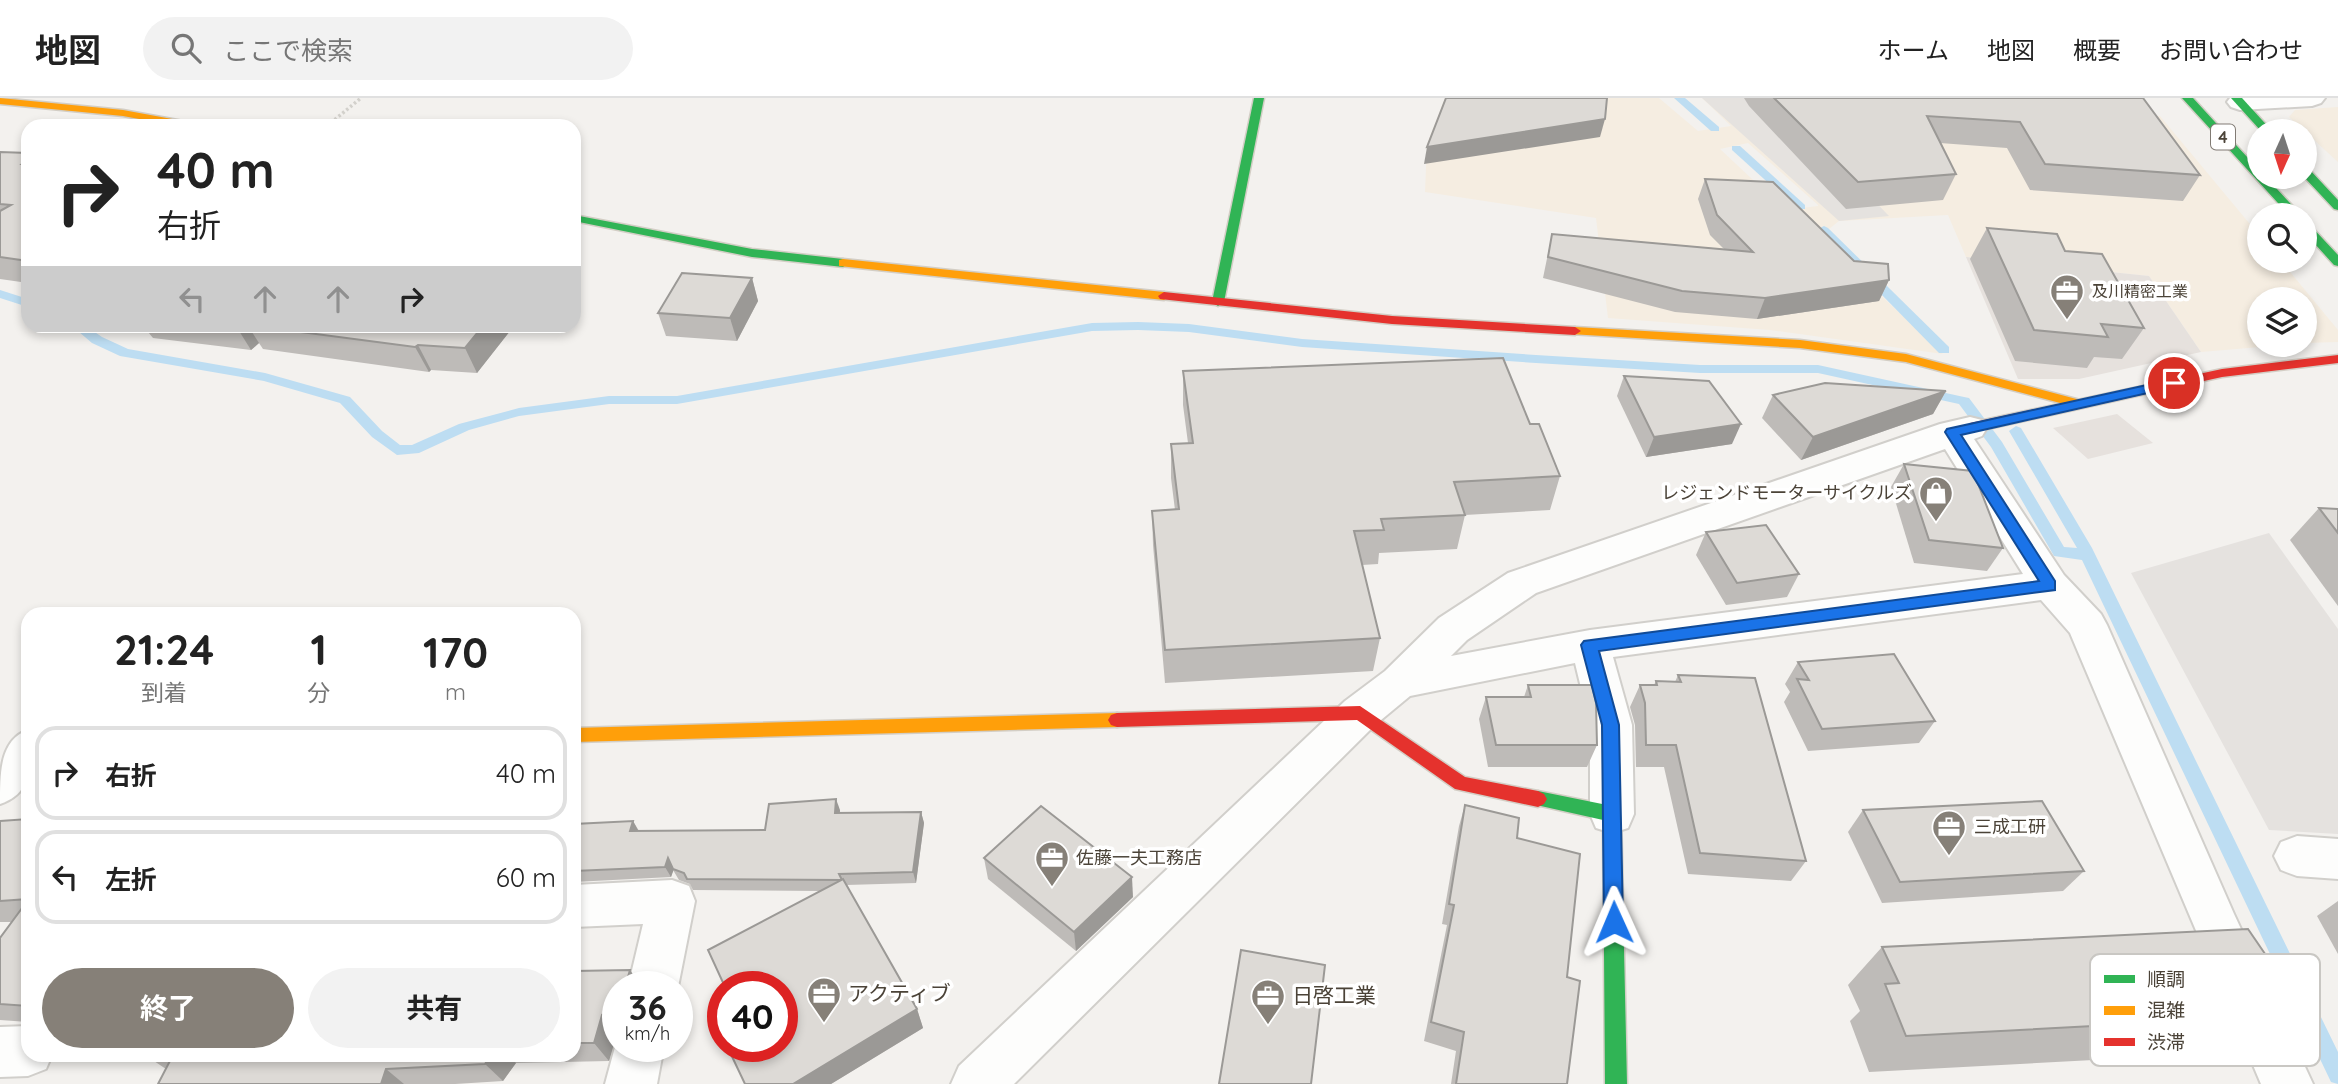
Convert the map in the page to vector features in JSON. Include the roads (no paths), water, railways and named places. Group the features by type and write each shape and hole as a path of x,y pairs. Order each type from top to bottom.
{"main road":[{"path":"1218,302 1259,98"},
{"name":"4","path":"2187,98 2284,203"},
{"name":"4","path":"2238,100 2256,119"},
{"path":"0,101 123,113 156,119"},
{"path":"2317,185 2338,207"},
{"path":"581,220 752,253 1218,302 1406,321 1800,344 1906,358 2079,404"},
{"path":"2317,239 2338,262"},
{"path":"1961,430 2222,373 2338,359"},
{"path":"581,735 1360,713 1461,784 1612,814 1616,1084"}],"street":[{"path":"2238,100 2312,98"},
{"path":"977,1084 1360,713 1399,682 1452,629 1522,583 1961,430 2050,585 2087,625 2230,954"},
{"path":"1399,682 1590,645 2050,585"},
{"path":"1590,645 1611,725 1612,814"},
{"path":"0,786 17,750"},
{"path":"581,906 673,901 657,971"},
{"path":"0,1052 21,1051"},
{"path":"631,1084 636,1062"},
{"path":"2279,1066 2287,1084"}],"waterway":[{"path":"1679,98 1715,129"},
{"path":"1736,148 1801,207"},
{"path":"1824,230 1944,350"},
{"path":"0,294 21,301"},
{"path":"88,333 125,353 265,377 345,400 377,434 397,450 414,450 464,427 519,412 609,400 677,400 1092,327 1189,328 1302,343 1700,369 1818,369 1964,401 1997,445 2059,552 2086,555"},
{"path":"2016,431 2084,548 2280,954"},
{"path":"2320,1038 2338,1075"}],"place":[{"name":"及川精密工業","path":"2067,321"},
{"name":"レジェンドモーターサイクルズ","path":"1936,523"},
{"name":"三成工研","path":"1949,857"},
{"name":"佐藤一夫工務店","path":"1052,888"},
{"name":"アクティブ","path":"824,1024"},
{"name":"日啓工業","path":"1268,1026"}]}
